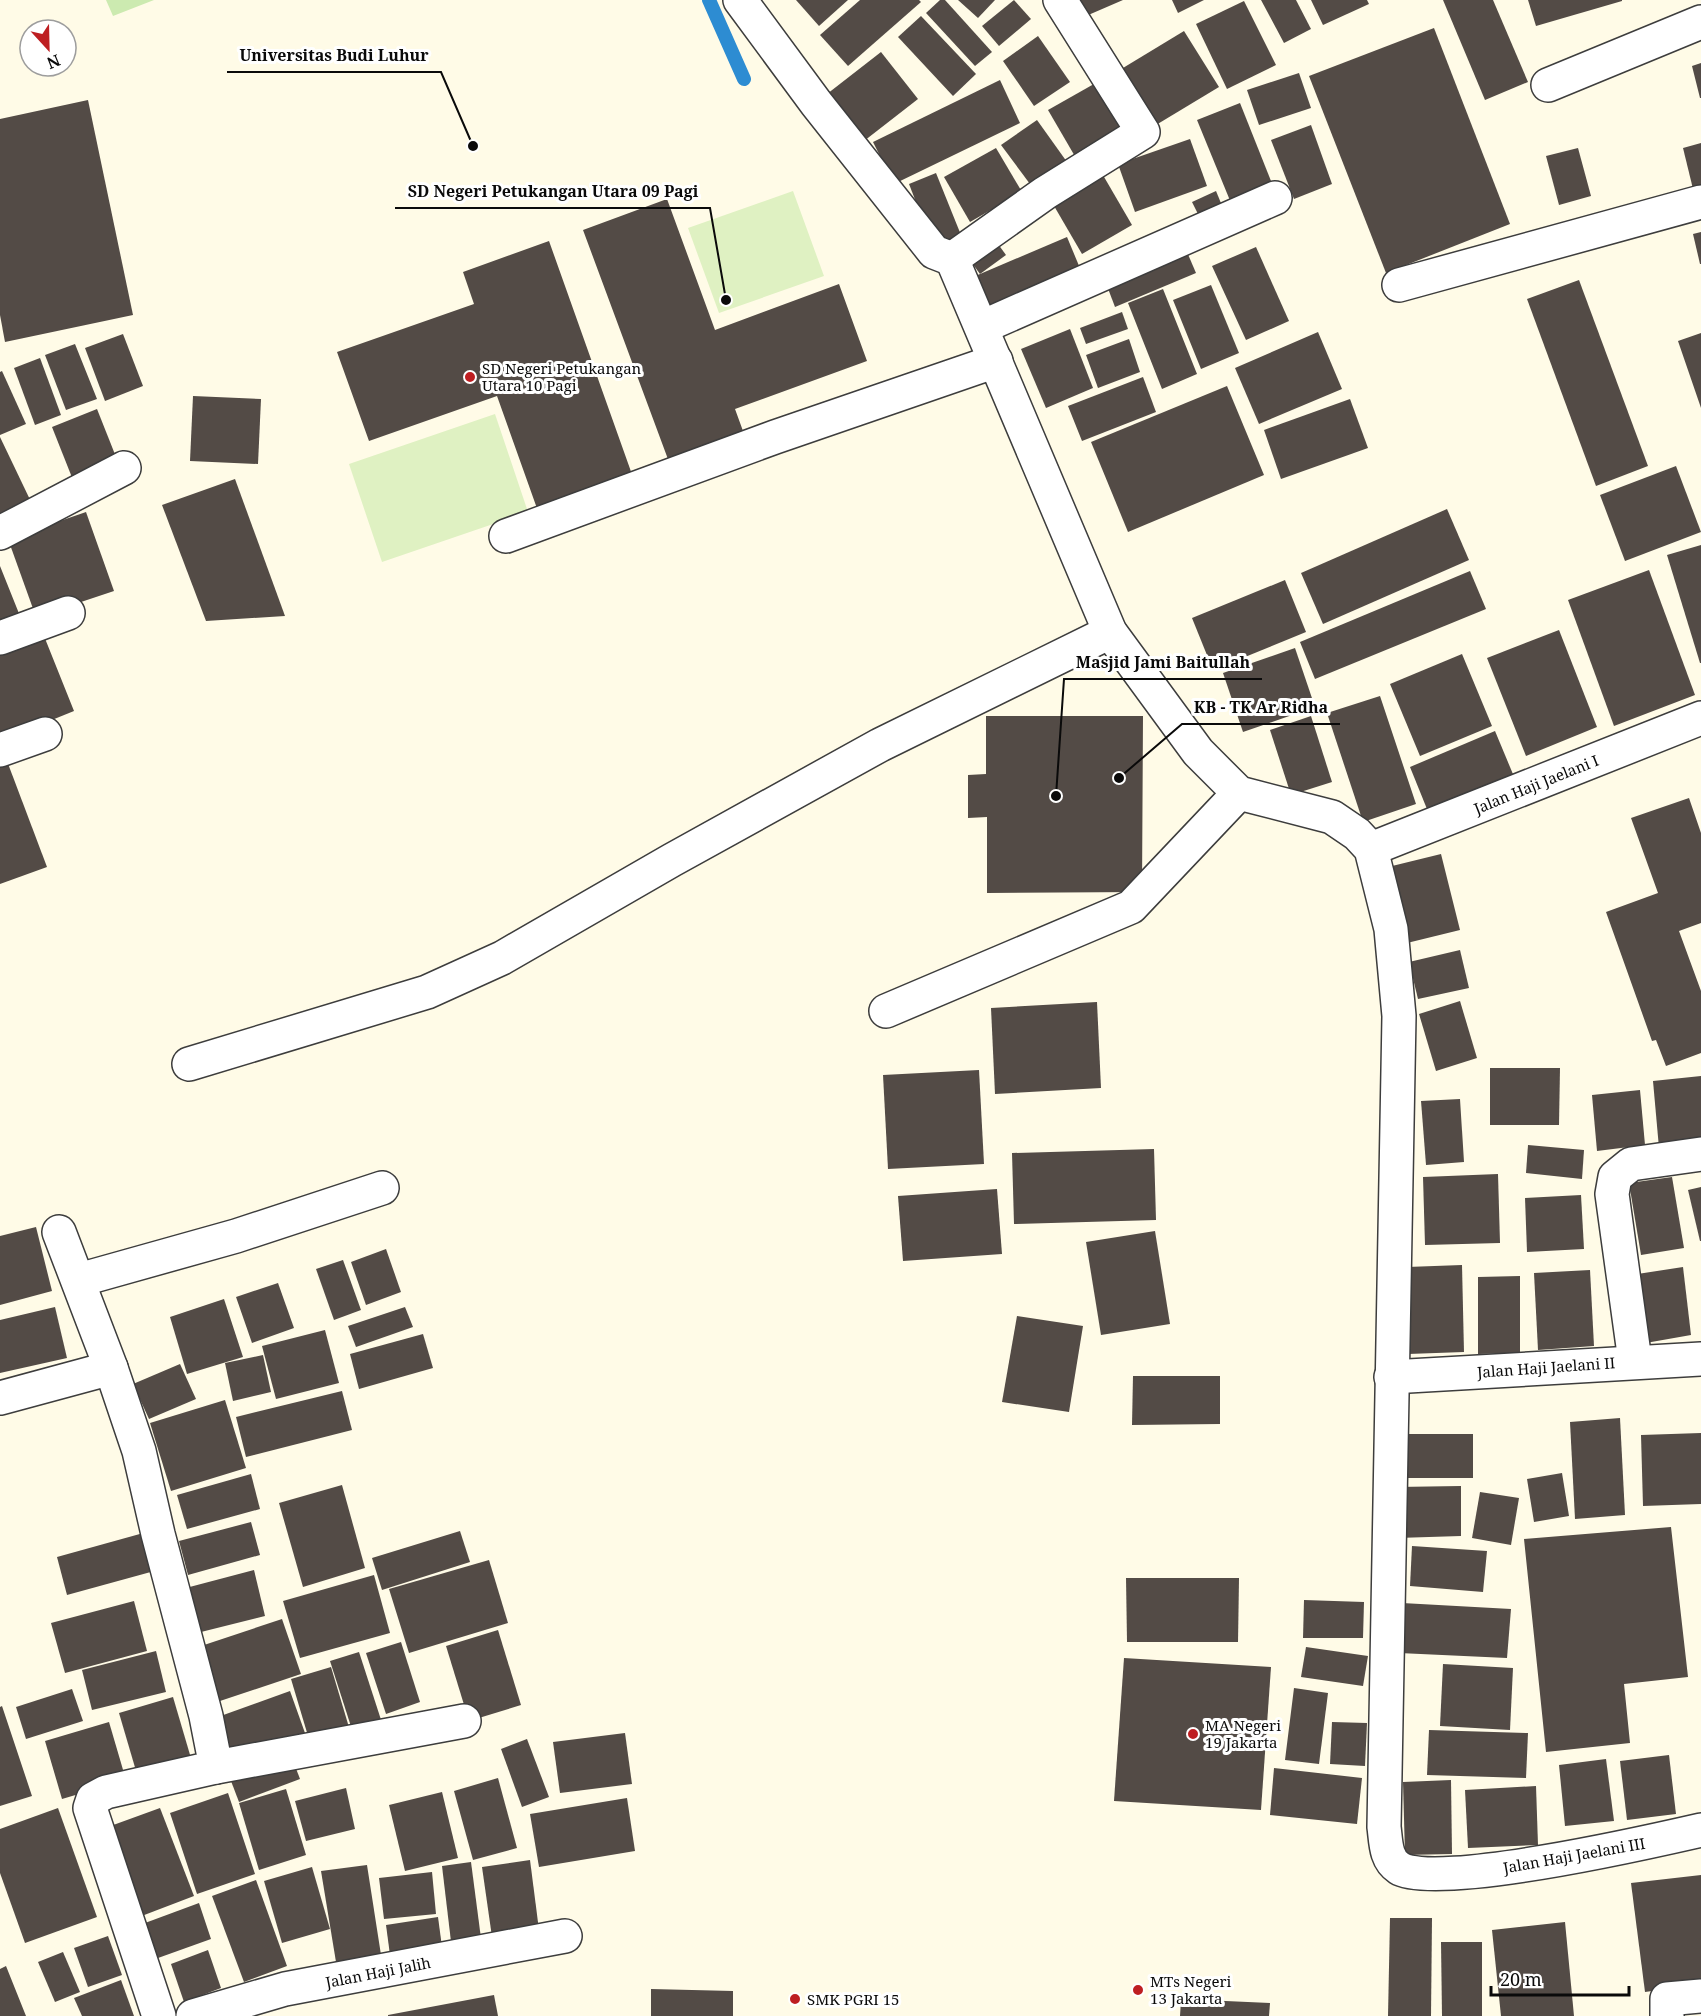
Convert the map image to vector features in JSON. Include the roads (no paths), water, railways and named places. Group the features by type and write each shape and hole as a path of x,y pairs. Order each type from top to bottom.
{"street":[{"path":"740,0 816,103 934,252 952,259 1110,632 1198,752 1239,794 1332,817 1357,834 1371,849 1392,929 1399,1016 1391,1377"},
{"path":"952,259 1045,193 1143,132 1060,0"},
{"path":"1548,85 1701,22"},
{"path":"982,327 1275,198"},
{"path":"1399,285 1701,202"},
{"path":"506,536 775,437 996,361"},
{"path":"0,533 124,468"},
{"path":"0,638 68,613"},
{"path":"189,1064 427,992 502,958 879,745 1110,632"},
{"name":"Jalan Haji Jaelani I","path":"1371,849 1701,718"},
{"path":"0,750 45,734"},
{"path":"886,1011 1131,907 1239,794"},
{"path":"1635,1361 1612,1194 1615,1177 1632,1164 1701,1154"},
{"path":"79,1280 236,1236 382,1188"},
{"path":"59,1232 79,1280 139,1450 206,1716 216,1767"},
{"name":"Jalan Haji Jaelani II","path":"1391,1377 1635,1361 1701,1359"},
{"path":"0,1398 111,1368"},
{"name":"Jalan Haji Jaelani III","path":"1391,1377 1384,1827 1387,1850 1392,1862 1401,1870 1430,1873 1481,1870 1609,1852 1701,1830"},
{"path":"159,2016 90,1808 93,1799 106,1792 216,1767 464,1721"},
{"name":"Jalan Haji Jalih","path":"193,2016 285,1989 565,1936"},
{"path":"1667,2016 1666,1999 1701,1996"}],"waterway":[{"path":"709,0 744,79"}],"place":[{"name":"Universitas Budi Luhur","path":"473,146"},
{"name":"SD Negeri Petukangan Utara 09 Pagi","path":"726,300"},
{"name":"SD Negeri Petukangan Utara 10 Pagi","path":"470,377"},
{"name":"KB - TK Ar Ridha","path":"1119,778"},
{"name":"Masjid Jami Baitullah","path":"1056,796"},
{"name":"MA Negeri 19 Jakarta","path":"1193,1734"},
{"name":"MTs Negeri 13 Jakarta","path":"1138,1990"},
{"name":"SMK PGRI 15","path":"795,1999"}]}
